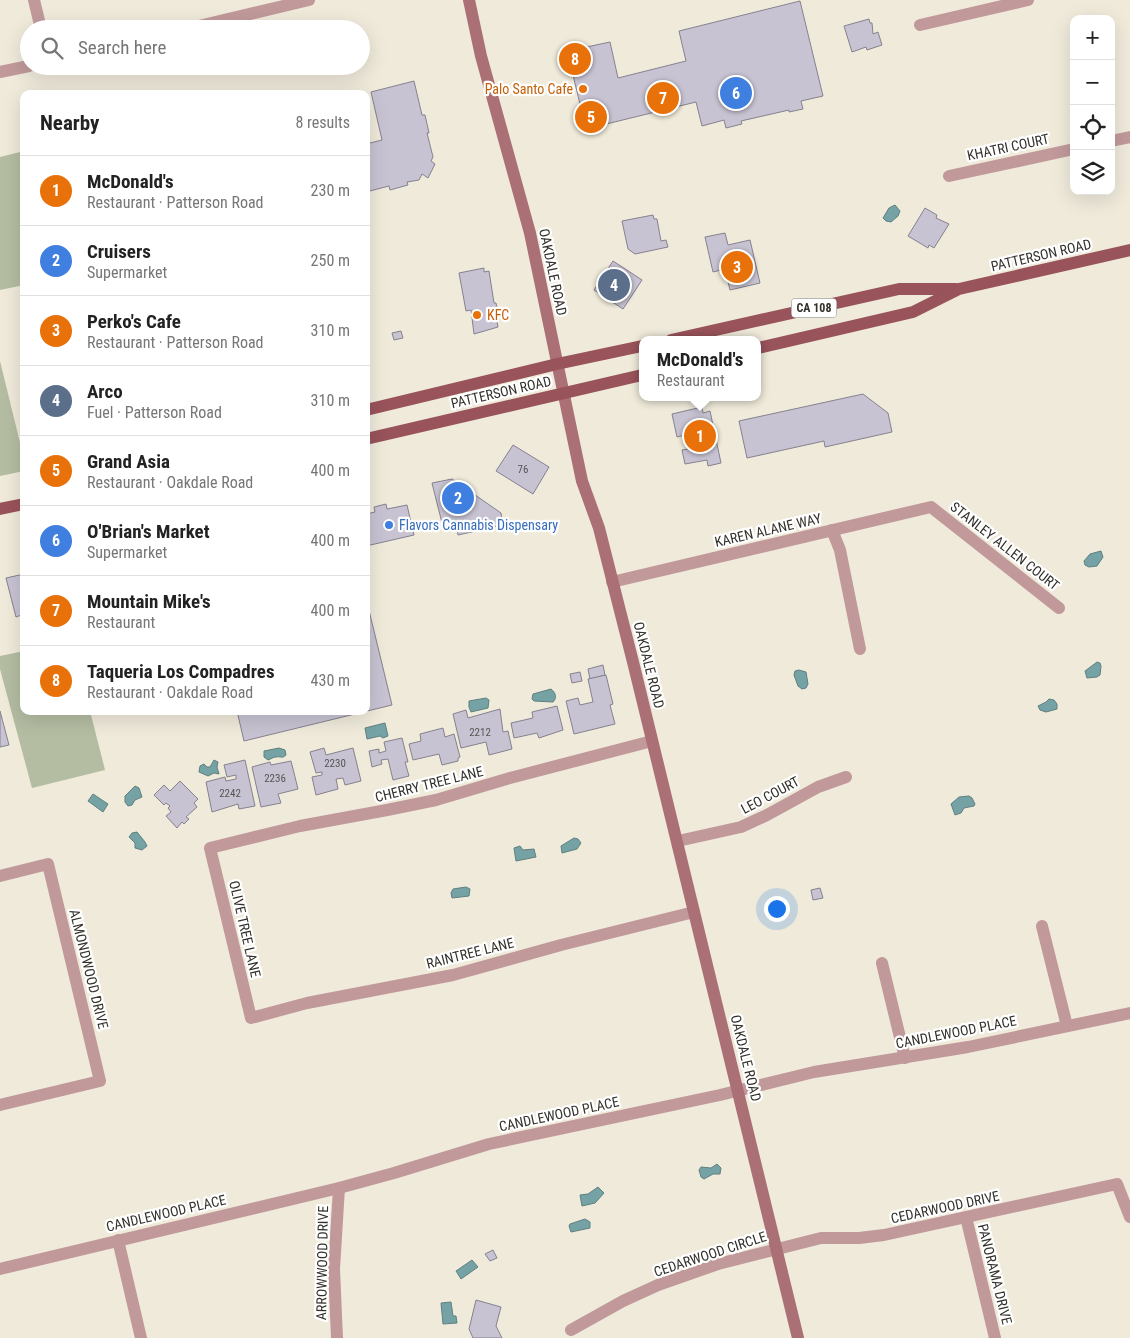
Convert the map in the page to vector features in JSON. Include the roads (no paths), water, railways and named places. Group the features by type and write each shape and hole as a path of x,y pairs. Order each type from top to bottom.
{"main road":[{"name":"PATTERSON ROAD","path":"761,347 912,312 959,290 1130,250"},
{"name":"PATTERSON ROAD","path":"689,336 898,289 959,290"},
{"name":"PATTERSON ROAD","path":"370,409 557,364 639,347"},
{"name":"PATTERSON ROAD","path":"370,438 639,375"},
{"path":"0,509 20,505"}],"street":[{"path":"34,0 39,20"},
{"path":"224,20 309,0"},
{"name":"OAKDALE ROAD","path":"469,0 481,56 530,233 582,481 599,528 678,841 798,1338"},
{"path":"920,25 1028,0"},
{"path":"0,72 20,68"},
{"path":"1115,140 1130,137"},
{"name":"KHATRI COURT","path":"949,176 1070,150"},
{"name":"KAREN ALANE WAY","path":"612,582 932,507"},
{"name":"STANLEY ALLEN COURT","path":"932,507 1059,608"},
{"path":"832,530 840,550 860,649"},
{"name":"CHERRY TREE LANE","path":"210,848 300,826 436,800 510,778 652,741"},
{"name":"LEO COURT","path":"678,841 741,827 818,787 846,777"},
{"name":"OLIVE TREE LANE","path":"210,848 251,1018"},
{"name":"ALMONDWOOD DRIVE","path":"0,876 48,864 100,1081 0,1105"},
{"name":"RAINTREE LANE","path":"251,1018 307,1003 453,975 561,945 694,912"},
{"path":"1042,926 1067,1026"},
{"path":"882,963 905,1058"},
{"name":"CANDLEWOOD PLACE","path":"0,1268 339,1188 489,1144 814,1072 968,1047 1130,1013"},
{"name":"CEDARWOOD DRIVE","path":"777,1248 821,1238 859,1238 884,1235 1117,1184 1130,1217"},
{"name":"ARROWWOOD DRIVE","path":"337,1338 334,1269 339,1188"},
{"name":"PANORAMA DRIVE","path":"966,1217 995,1338"},
{"path":"118,1240 141,1338"},
{"name":"CEDARWOOD CIRCLE","path":"571,1330 623,1301 658,1285 718,1264 777,1248"}],"water":[{"path":"895,205 900,211 898,216 891,222 886,221 883,218 889,208"},
{"path":"1101,551 1103,557 1097,566 1089,567 1085,565 1084,561 1090,554"},
{"path":"1097,662 1101,666 1100,675 1087,678 1085,671"},
{"path":"795,671 806,672 808,684 806,688 802,689 798,686 794,675"},
{"path":"551,689 555,696 553,702 534,701 532,699 533,694"},
{"path":"486,698 489,700 488,708 471,712 469,701"},
{"path":"1049,699 1054,700 1057,704 1057,709 1046,712 1040,710 1038,706"},
{"path":"385,723 388,736 367,739 365,728"},
{"path":"279,748 285,750 285,756 268,760 264,757 264,751"},
{"path":"214,760 218,762 219,774 214,773 208,776 199,772 200,766 204,764 210,767"},
{"path":"135,786 139,788 142,797 128,806 125,802 125,796"},
{"path":"93,794 108,804 103,812 88,801"},
{"path":"969,796 975,804 974,806 964,808 961,813 955,815 951,804 959,797"},
{"path":"137,832 147,846 142,850 135,848 135,843 129,837 132,833"},
{"path":"574,838 578,839 581,843 577,849 562,853 561,846"},
{"path":"520,846 523,850 534,849 536,857 516,861 514,848"},
{"path":"466,887 470,889 469,896 452,898 451,893 453,889"},
{"path":"717,1164 721,1168 720,1174 713,1174 704,1179 701,1177 699,1170 701,1167 711,1168"},
{"path":"598,1187 604,1193 595,1203 582,1206 580,1195 588,1194"},
{"path":"585,1219 590,1222 590,1228 571,1232 570,1224"},
{"path":"472,1260 478,1267 461,1279 456,1271"},
{"path":"451,1302 453,1316 456,1316 457,1323 443,1324 441,1303"}],"place":[{"name":"Taqueria Los Compadres","path":"575,59"},
{"name":"Palo Santo Cafe","path":"583,89"},
{"name":"O'Brian's Market","path":"736,93"},
{"name":"Mountain Mike's","path":"663,98"},
{"name":"Grand Asia","path":"591,117"},
{"name":"Perko's Cafe","path":"737,267"},
{"name":"Arco","path":"614,285"},
{"name":"KFC","path":"477,315"},
{"name":"McDonald's","path":"700,436"},
{"name":"Cruisers","path":"458,498"},
{"name":"Flavors Cannabis Dispensary","path":"389,525"}]}
